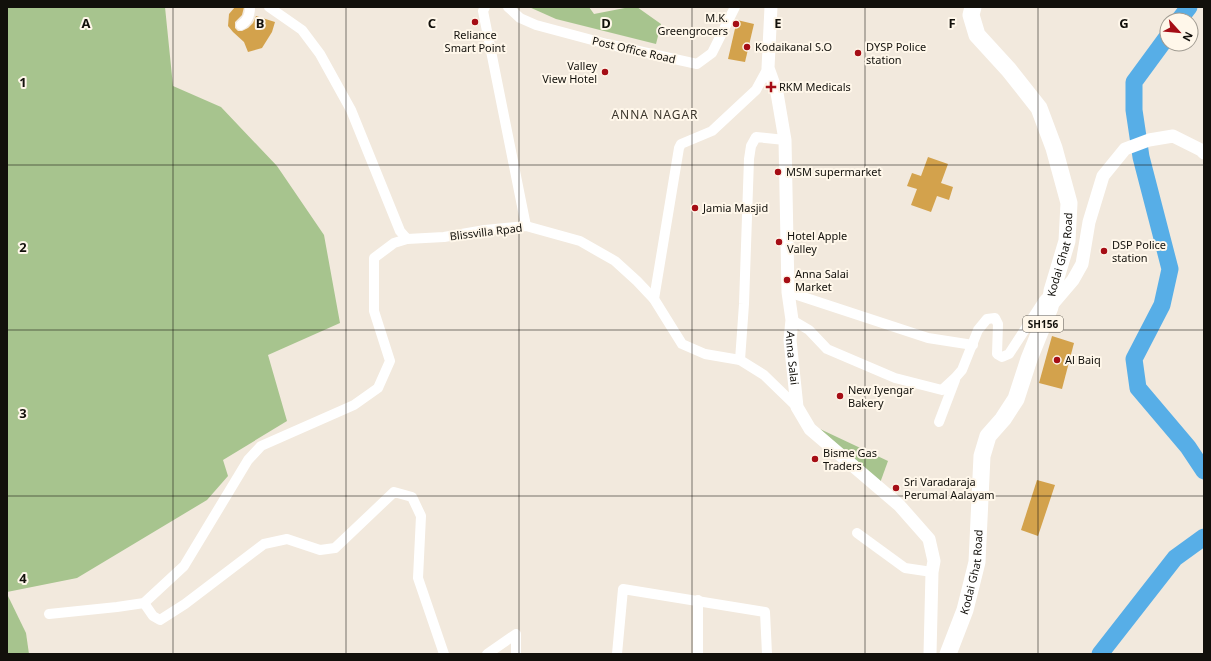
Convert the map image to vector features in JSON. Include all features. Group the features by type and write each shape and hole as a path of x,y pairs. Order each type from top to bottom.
{"main road":[{"name":"Kodai Ghat Road","path":"948,654 965,610 977,562 982,456 988,436 1004,419 1016,398 1051,299 1067,241 1070,203 1054,148 1039,108 1009,70 977,34 971,15 973,7"}],"street":[{"path":"241,25 245,23 250,14 250,7"},
{"path":"269,7 302,30 320,54 351,110 400,231 408,239"},
{"path":"485,7 483,11 526,226"},
{"name":"Post Office Road","path":"508,7 520,18 536,25 614,46 697,64 712,53 735,7"},
{"name":"Anna Salai","path":"771,7 768,68 777,93 785,140 788,292 792,320 790,340 797,407 810,430 899,505 929,538 934,561 932,572 930,654"},
{"path":"654,299 679,148 681,144 712,131 756,90 768,68"},
{"path":"792,320 809,330 827,349 895,378 942,390 962,370 978,330 987,319 996,318 998,324 997,354 1002,357 1009,354 1044,300 1051,299 1073,280 1082,264 1089,222 1103,176 1125,149 1149,140 1173,136 1204,153"},
{"path":"740,360 744,304 749,159 751,146 756,137 785,140"},
{"name":"Blissvilla Rpad","path":"144,603 184,566 248,460 261,446 354,405 378,388 390,361 374,311 374,258 394,243 408,239 444,237 485,230 526,226 580,241 615,261 654,299 682,344 705,354 740,360 764,375 797,407"},
{"path":"788,292 928,338 973,345"},
{"path":"939,422 955,378"},
{"path":"49,614 118,608 144,603 153,616 160,620 185,604 264,544 287,539 320,550 335,548 394,492 412,497 420,516 418,578 444,654"},
{"path":"857,533 905,568 932,572"},
{"path":"617,654 623,589 765,612 767,654"},
{"path":"698,600 698,654"},
{"path":"486,654 516,634 516,654"}],"green space":[{"path":"7,7 165,7 173,86 221,107 277,166 324,235 340,323 268,355 287,421 223,460 228,476 207,500 77,578 7,592"},
{"path":"529,7 589,7 594,14 637,7 661,24 656,44 556,19"},
{"path":"820,429 888,461 880,483"},
{"path":"7,594 26,633 29,654 7,654"}],"building":[{"path":"235,7 244,7 242,15 235,22 235,28 238,31 248,28 253,23 256,16 275,22 272,32 262,48 248,52 244,42 228,26 229,14"},
{"path":"737,20 754,24 745,62 728,59"},
{"path":"928,157 948,164 941,183 953,187 949,200 937,196 931,212 911,205 917,189 907,186 912,173 921,176"},
{"path":"1052,336 1074,343 1062,389 1039,383"},
{"path":"1037,480 1055,485 1038,536 1021,530"}],"waterway":[{"path":"1185,12 1189,7"},
{"path":"1159,48 1134,82 1134,110 1141,157 1170,269 1162,305 1134,359 1138,388 1188,447 1204,471"},
{"path":"1100,654 1175,558 1204,537"}],"place":[{"name":"Reliance Smart Point","path":"475,22"},
{"name":"M.K. Greengrocers","path":"736,24"},
{"name":"Kodaikanal S.O","path":"747,47"},
{"name":"DYSP Police station","path":"858,53"},
{"name":"Valley View Hotel","path":"605,72"},
{"name":"RKM Medicals","path":"771,87"},
{"name":"MSM supermarket","path":"778,172"},
{"name":"Jamia Masjid","path":"695,208"},
{"name":"Hotel Apple Valley","path":"779,242"},
{"name":"DSP Police station","path":"1104,251"},
{"name":"Anna Salai Market","path":"787,280"},
{"name":"Al Baiq","path":"1057,360"},
{"name":"New Iyengar Bakery","path":"840,396"},
{"name":"Bisme Gas Traders","path":"815,459"},
{"name":"Sri Varadaraja Perumal Aalayam","path":"896,488"}],"district":[{"name":"ANNA NAGAR","path":"655,115"}]}
